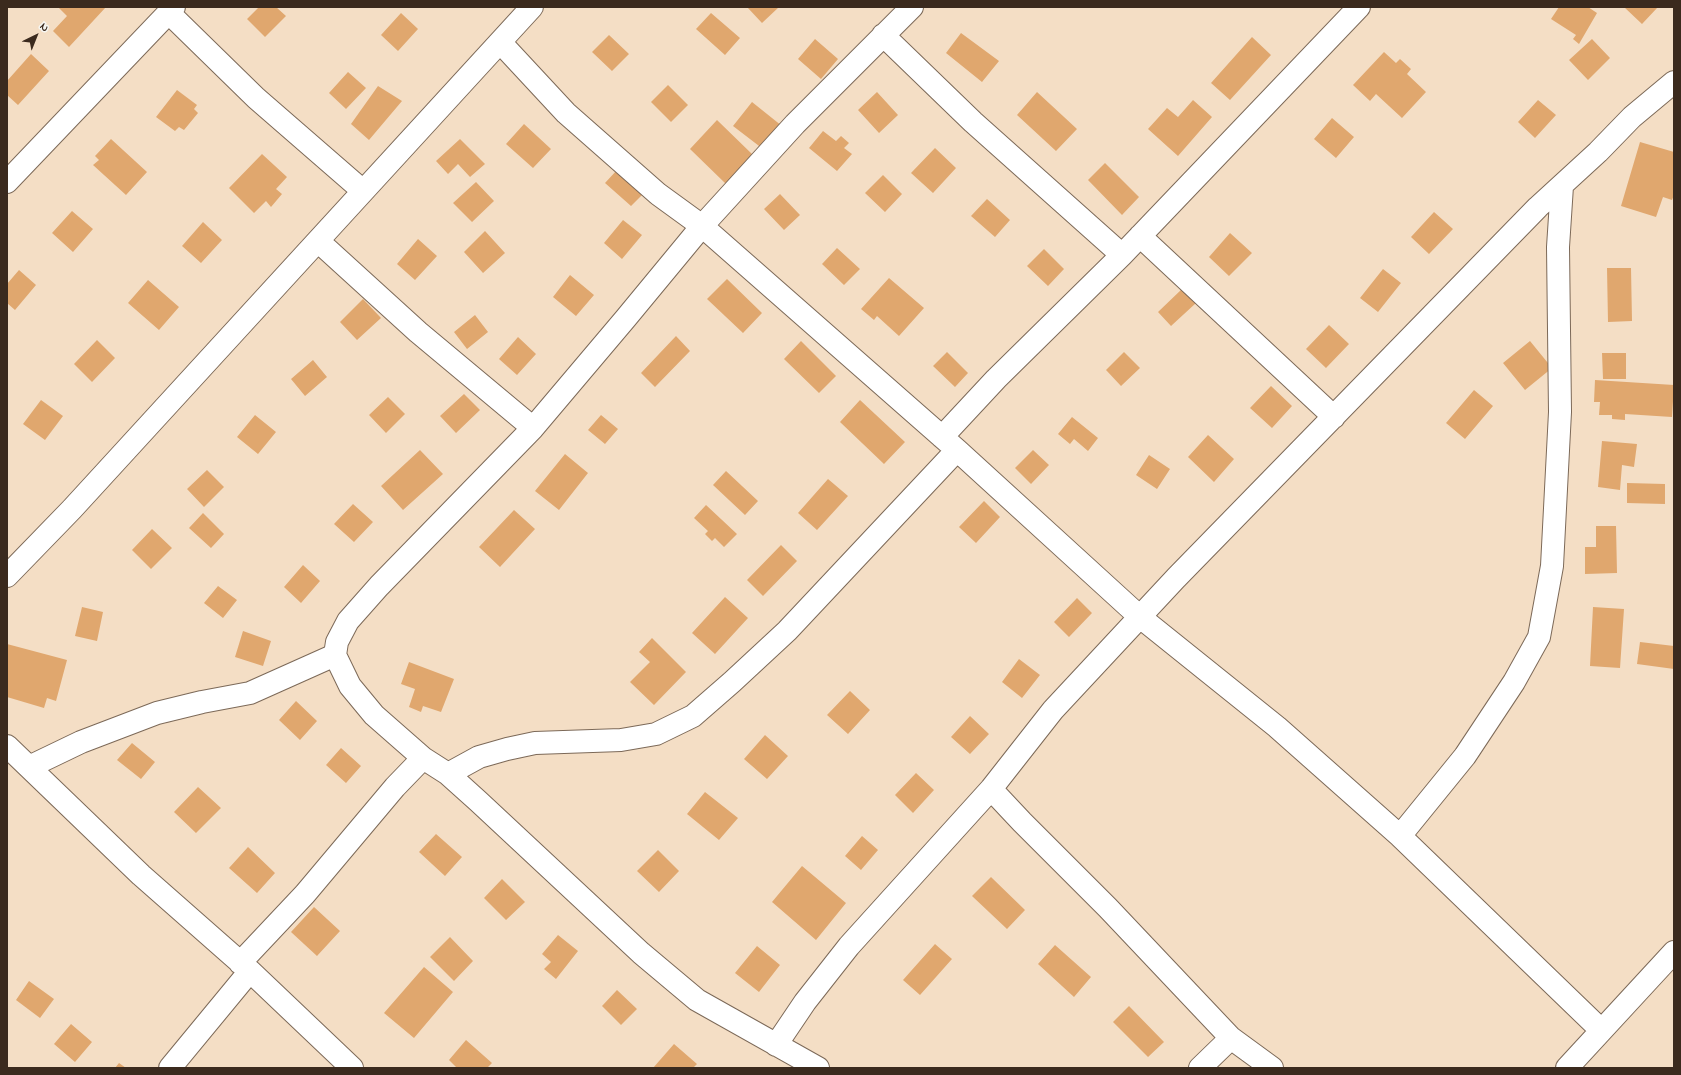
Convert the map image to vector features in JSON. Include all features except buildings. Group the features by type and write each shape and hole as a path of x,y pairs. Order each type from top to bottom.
{"street":[{"path":"7,576 72,509 532,7"},
{"path":"818,1068 697,1000 641,953 508,828 448,774 423,758 374,714 350,686 335,655 337,642 348,621 379,586 532,428 702,226 795,124 912,7"},
{"path":"448,774 479,757 507,749 535,743 628,739 656,734 693,716 787,631 949,444 996,380 1122,255 1359,7"},
{"path":"7,182 172,10 256,98 363,191"},
{"path":"883,35 973,122 1122,255"},
{"path":"500,42 566,113 658,194 702,226 949,444 1140,618 1276,727 1400,836 1602,1030"},
{"path":"776,1044 805,1002 849,946 991,789 1054,710 1140,618 1538,207 1598,152 1632,117 1674,82"},
{"path":"1400,836 1465,756 1514,682 1538,637 1552,566 1553,550 1560,412 1558,247 1562,186"},
{"path":"1140,236 1334,417"},
{"path":"318,241 418,332 532,428"},
{"path":"30,767 81,742 157,713 202,702 250,693 335,655"},
{"path":"7,746 141,874 245,967 352,1068"},
{"path":"170,1068 245,967 395,787 423,758"},
{"path":"991,789 1108,908 1231,1038 1272,1068"},
{"path":"1567,1068 1674,952"},
{"path":"1200,1068 1231,1038"}]}
